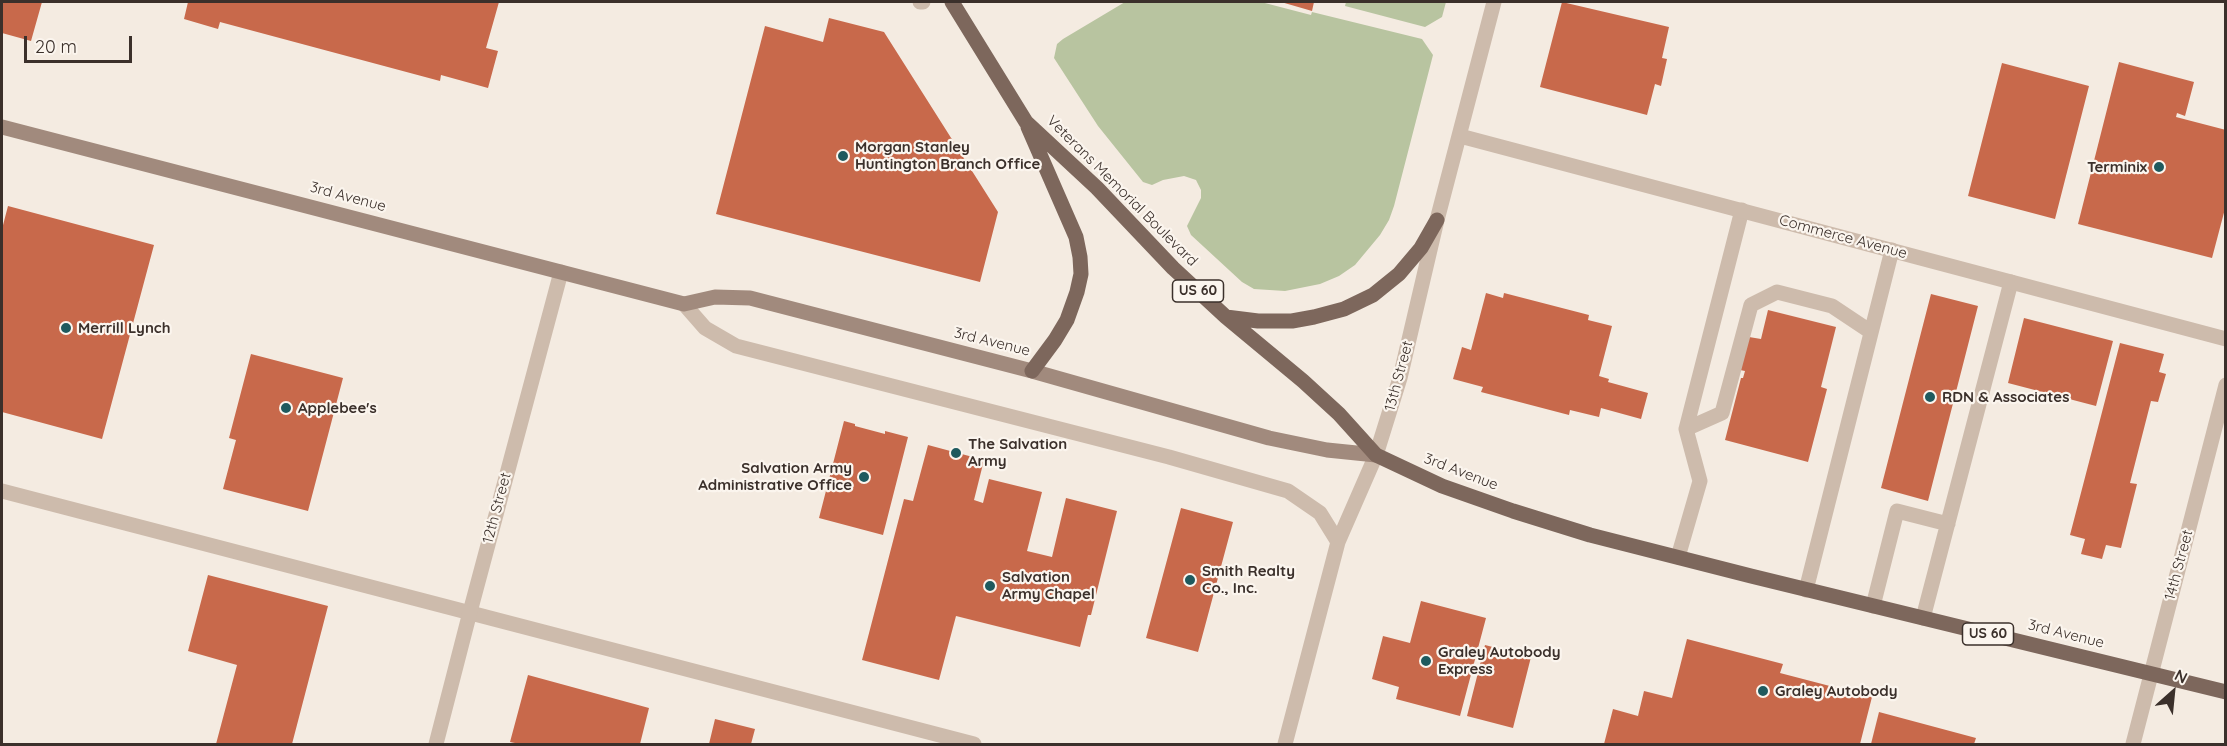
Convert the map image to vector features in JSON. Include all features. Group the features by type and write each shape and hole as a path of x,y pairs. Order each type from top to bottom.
{"main road":[{"name":"Veterans Memorial Boulevard","path":"952,2 1026,122 1097,188 1173,268 1226,317 1325,400 1376,455"},
{"path":"1026,122 1076,237 1081,274 1066,320 1055,340 1032,371"},
{"path":"1226,317 1282,321 1314,317 1344,309 1373,295 1399,274 1421,248 1437,220"},
{"name":"3rd Avenue","path":"1376,455 1442,486 1590,535 2226,692"}],"street":[{"name":"13th Street","path":"1285,744 1338,542 1376,455 1400,378 1437,220 1494,2"},
{"name":"3rd Avenue","path":"2,127 684,304 715,297 750,298 1032,371 1269,438 1327,450 1376,455"},
{"name":"Commerce Avenue","path":"1460,136 2226,339"},
{"path":"1678,557 1700,481 1686,429 1742,210"},
{"path":"1806,590 1892,250"},
{"name":"12th Street","path":"436,744 561,272"},
{"path":"1923,618 2011,282"},
{"path":"1686,429 1722,413 1751,305 1777,292 1833,306 1871,332"},
{"path":"684,304 705,328 736,346 1169,457 1288,491 1320,513 1338,542"},
{"name":"14th Street","path":"2133,744 2226,385"},
{"path":"2,491 974,744"},
{"path":"1873,606 1897,511 1948,524"}],"green space":[{"path":"1125,2 1261,2 1422,39 1433,55 1394,206 1380,235 1355,265 1339,276 1320,284 1285,291 1254,289 1242,282 1191,235 1187,226 1201,198 1201,190 1196,180 1184,176 1163,180 1152,185 1143,182 1098,126 1054,58 1057,44 1063,39"},
{"path":"1346,2 1446,2 1442,17 1425,27 1345,6"}],"building":[{"path":"2,2 42,2 31,41 2,33"},
{"path":"188,2 499,2 486,48 498,51 488,88 441,75 440,81 220,22 218,29 184,19"},
{"path":"1281,2 1314,2 1312,11"},
{"path":"1562,2 1669,27 1662,58 1667,59 1661,86 1655,84 1647,115 1540,87"},
{"path":"829,18 884,32 998,212 980,282 716,214 765,26 823,42"},
{"name":"Terminix","path":"2119,62 2194,82 2185,116 2177,113 2176,117 2226,130 2226,205 2212,258 2078,224"},
{"path":"2002,63 2089,86 2055,219 1968,196"},
{"name":"Merrill Lynch","path":"8,206 154,245 102,439 2,412 2,229"},
{"path":"1486,293 1503,298 1504,293 1589,315 1588,320 1612,326 1599,376 1609,379 1608,382 1648,393 1641,419 1601,408 1599,417 1570,410 1569,415 1481,392 1483,387 1453,379 1462,347 1471,350"},
{"name":"RDN & Associates","path":"1931,294 1978,306 1928,501 1881,488"},
{"path":"1768,310 1836,327 1821,387 1827,389 1808,462 1725,440 1741,378 1745,371 1740,370 1749,337 1761,339"},
{"path":"2024,318 2113,341 2096,406 2008,383"},
{"path":"2120,343 2164,354 2159,372 2166,374 2158,402 2151,401 2130,483 2137,484 2121,548 2106,545 2102,559 2081,554 2085,539 2070,535"},
{"name":"Applebee's","path":"251,354 343,378 308,511 223,489 236,440 229,438"},
{"name":"Salvation Army Administrative Office","path":"844,421 885,434 885,431 908,437 883,535 819,518"},
{"name":"Salvation Army Chapel","path":"928,445 984,460 974,500 983,503 989,479 1042,492 1027,551 1052,557 1066,498 1117,511 1091,615 1088,615 1080,647 956,616 939,680 862,660 904,499 913,501"},
{"name":"Smith Realty Co., Inc.","path":"1181,508 1233,522 1198,652 1146,638"},
{"path":"208,575 328,606 292,744 216,744 237,665 188,651"},
{"name":"Graley Autobody Express","path":"1421,601 1486,618 1460,716 1396,699 1399,687 1372,679 1383,636 1410,643"},
{"name":"Graley Autobody","path":"1687,639 1783,664 1780,673 1872,697 1860,744 1604,744 1613,709 1638,716 1644,691 1672,698"},
{"path":"1485,645 1531,657 1513,728 1467,716"},
{"path":"528,675 649,708 640,744 520,744 510,742"},
{"path":"1879,712 1976,738 1974,744 1871,744"},
{"path":"715,719 755,729 751,744 709,744"}],"place":[{"name":"Morgan Stanley Huntington Branch Office","path":"843,156"},
{"name":"Terminix","path":"2159,167"},
{"name":"Merrill Lynch","path":"66,328"},
{"name":"RDN & Associates","path":"1930,397"},
{"name":"Applebee's","path":"286,408"},
{"name":"The Salvation Army","path":"956,453"},
{"name":"Salvation Army Administrative Office","path":"864,477"},
{"name":"Smith Realty Co., Inc.","path":"1190,580"},
{"name":"Salvation Army Chapel","path":"990,586"},
{"name":"Graley Autobody Express","path":"1426,661"},
{"name":"Graley Autobody","path":"1763,691"}]}
